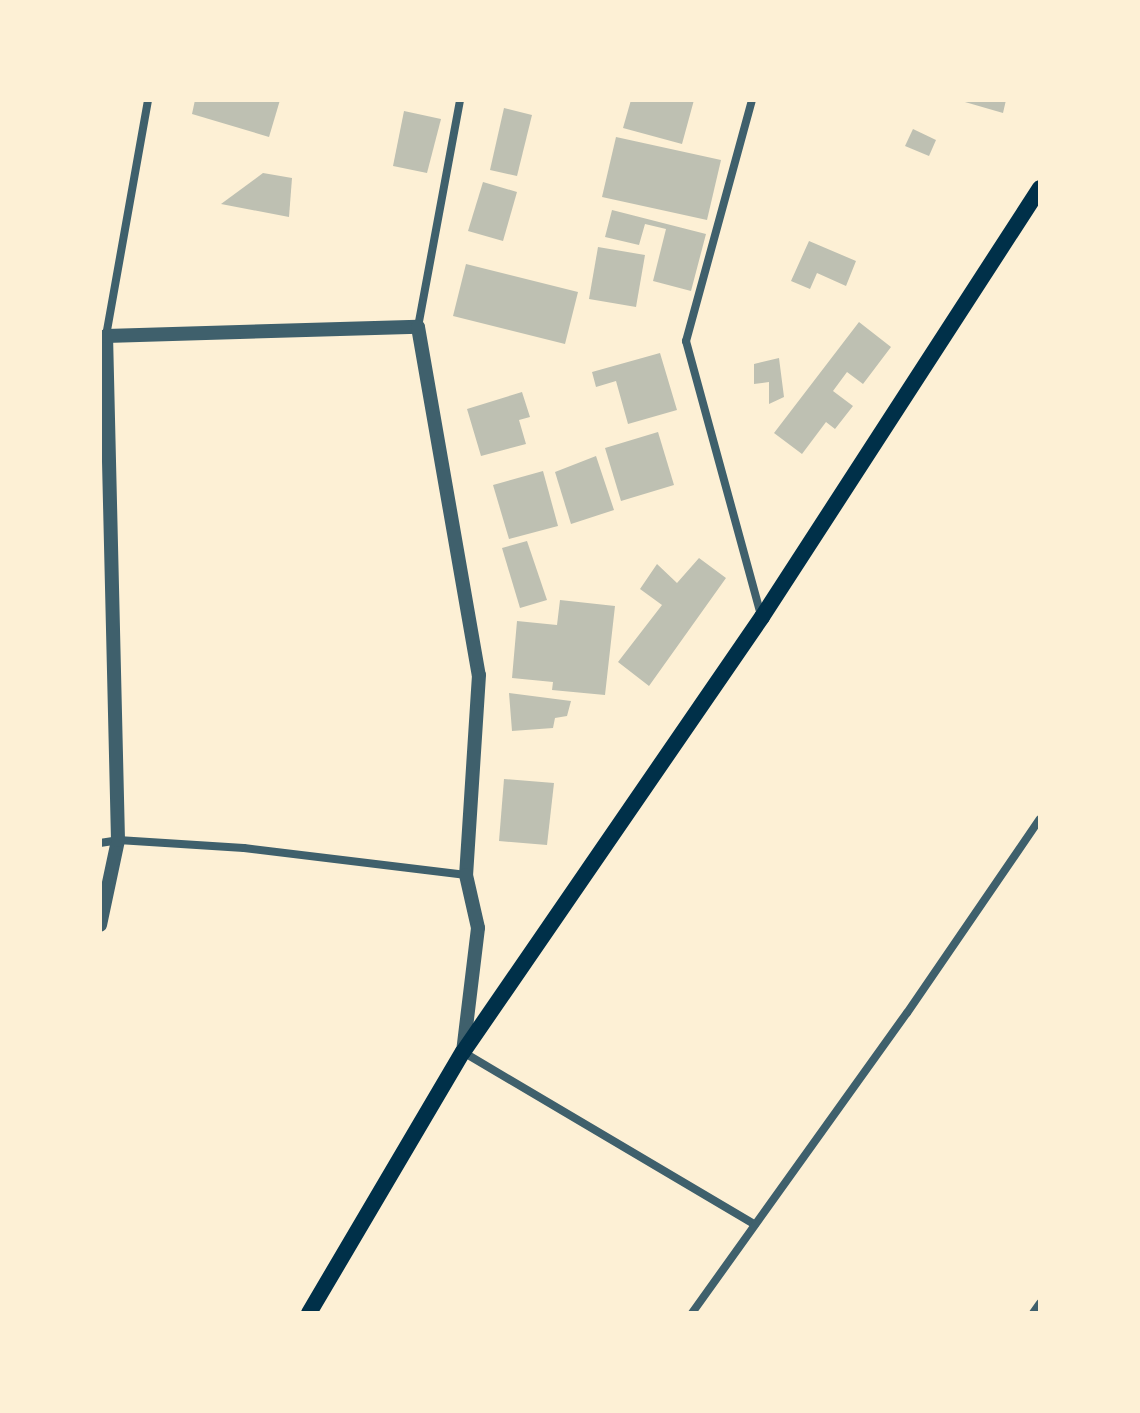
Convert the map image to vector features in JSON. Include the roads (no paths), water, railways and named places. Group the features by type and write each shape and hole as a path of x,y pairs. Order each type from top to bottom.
{"main road":[{"path":"309,1313 463,1052 762,617 1040,188"}],"street":[{"path":"100,925 118,840 103,336 148,100"},
{"path":"460,100 418,327 479,675 466,875 478,928 463,1052 755,1225"},
{"path":"752,100 686,341 762,617"},
{"path":"103,336 418,327"},
{"path":"692,1313 1039,824"},
{"path":"100,843 118,840 244,848 466,875"},
{"path":"1033,1313 1040,1303"}]}
